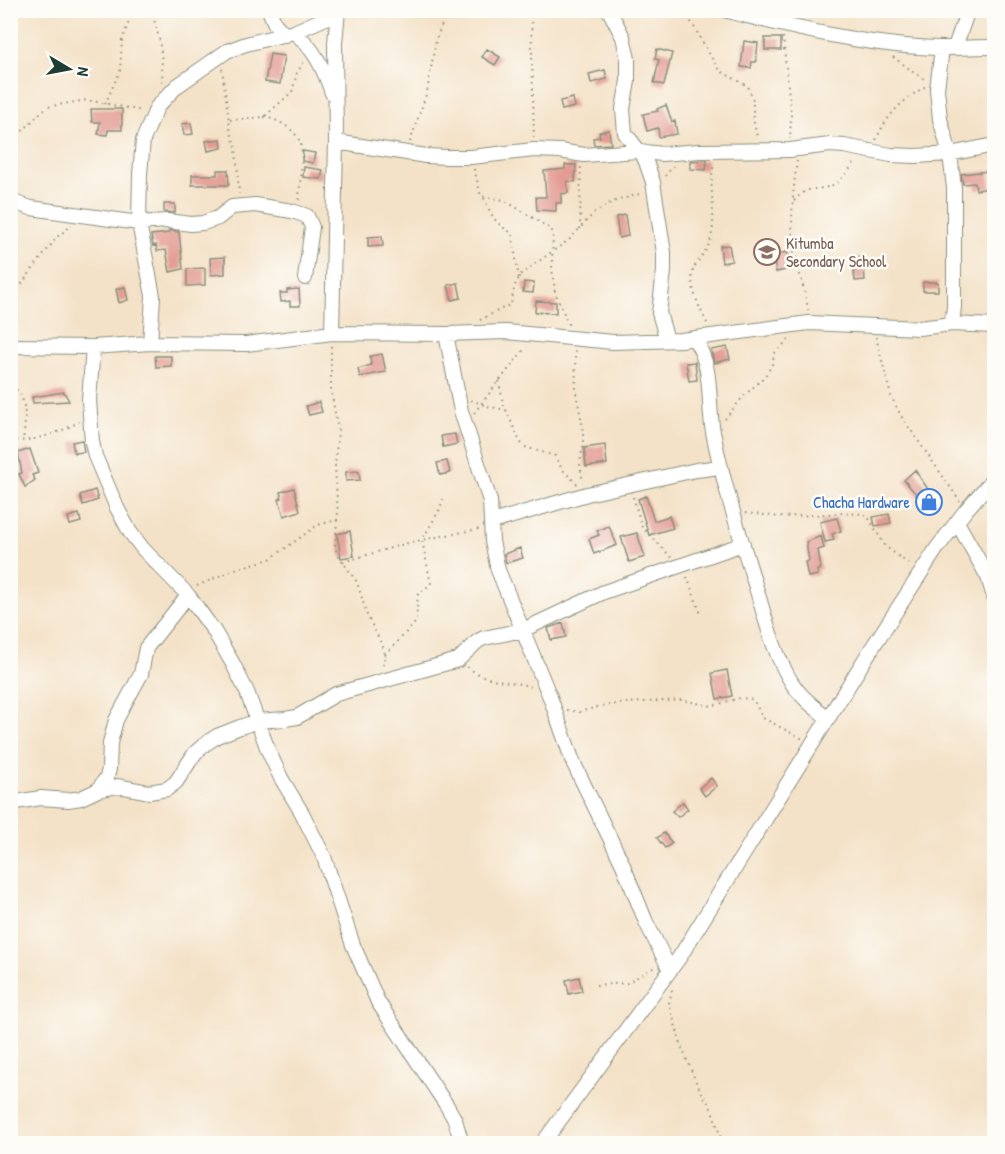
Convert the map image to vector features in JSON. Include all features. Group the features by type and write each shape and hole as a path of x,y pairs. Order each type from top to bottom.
{"street":[{"path":"269,10 275,24 309,45 324,71 336,101"},
{"path":"609,10 623,37 628,59 628,81 623,109 625,133 645,159 650,171 664,253 659,313 667,340"},
{"path":"724,10 783,25 870,40 949,48 994,47"},
{"path":"957,324 954,307 954,188 950,154 937,89 949,48 968,10"},
{"path":"150,344 153,296 139,224 140,174 146,129 160,103 177,86 219,56 246,44 290,34 338,12"},
{"path":"332,333 336,142 335,43 338,12"},
{"path":"336,142 437,157 471,157 534,150 584,155 638,151 662,154 794,150 830,146 903,156 950,154 994,145"},
{"path":"10,201 31,208 139,224 167,221 179,224 203,223 218,219 232,207 237,206 266,205 299,213 307,216 312,227 305,278"},
{"path":"10,346 246,344 332,333 506,332 613,342 700,339 755,329 809,323 919,328 957,324 994,326"},
{"path":"446,334 465,424 490,501 492,541 498,570 552,700 573,762 623,866 669,971"},
{"path":"700,339 707,365 710,418 743,544 771,634 784,668 794,686 803,697 828,718"},
{"path":"93,347 90,417 96,456 110,492 126,524 143,549 188,595 219,639 247,692 281,778 324,857 353,945 378,1002 447,1106 455,1120 462,1143"},
{"path":"492,522 586,492 722,467"},
{"path":"542,1143 669,971 711,909 828,718 922,571 966,510 994,478"},
{"path":"957,522 988,577 994,597"},
{"path":"10,803 41,798 68,800 81,798 98,790 118,786 149,792 167,789 176,782 195,753 217,736 258,721 297,717 336,694 458,660 478,641 523,630 604,592 743,544"},
{"path":"98,790 107,777 110,743 116,720 141,674 146,648 188,595"}],"path":[{"path":"10,78 18,10"},
{"path":"105,104 120,71 122,41 133,10"},
{"path":"10,144 43,110 51,106 87,100 145,111 160,103 163,72 157,30 150,10"},
{"path":"407,153 427,92 436,39 448,10"},
{"path":"531,10 534,150"},
{"path":"676,10 692,23 722,72 748,86 753,100 756,134 763,150"},
{"path":"783,25 784,58 794,150 794,248 805,290 809,323"},
{"path":"264,117 292,92 297,73 304,61 314,52"},
{"path":"794,201 804,191 834,185 876,140 888,116 914,93 929,84 888,54"},
{"path":"219,56 238,172 237,206"},
{"path":"230,120 272,118 289,128 301,144 299,213"},
{"path":"700,339 706,322 698,307 692,276 697,263 709,248 712,235 714,216 711,175 717,151"},
{"path":"475,323 511,304 519,278 580,229 594,213 612,202 653,191 683,153"},
{"path":"580,229 580,169 584,155"},
{"path":"471,157 479,192 494,221 512,233 519,278"},
{"path":"484,198 504,200 551,229 555,292 575,339 576,392 584,439 580,464 586,492"},
{"path":"10,305 14,294 57,237 83,216"},
{"path":"874,326 882,369 891,396 901,416 966,510"},
{"path":"332,333 330,372 338,429 335,466 338,517 334,547 357,582 367,615 383,647 385,655 382,671 376,681"},
{"path":"481,404 535,335"},
{"path":"714,434 742,398 765,376 777,350 793,336"},
{"path":"499,381 506,410 522,445 555,456 570,478 586,492"},
{"path":"10,389 17,390 22,397 26,422 23,441"},
{"path":"458,394 481,404 506,410"},
{"path":"10,441 23,441 68,428 90,417"},
{"path":"630,484 642,527 679,565 689,581 701,614"},
{"path":"385,655 416,621 418,594 431,584 422,540 440,509 443,499"},
{"path":"734,512 782,517 864,514 885,546 922,571"},
{"path":"188,595 208,579 270,559 318,525 337,520"},
{"path":"343,562 422,540 477,530 492,522"},
{"path":"458,660 479,676 541,690 568,710 579,712 625,703 681,700 712,706 740,698 750,699 757,705 763,718 813,744"},
{"path":"596,985 627,983 669,971 669,1003 682,1048 697,1084 712,1110 723,1143"}],"building":[{"path":"765,38 781,38 781,50 765,50"},
{"path":"744,41 758,43 756,62 752,62 751,68 741,67"},
{"path":"487,49 500,57 495,65 482,57"},
{"path":"657,49 672,53 664,85 654,83 659,60 655,59"},
{"path":"270,54 284,56 280,84 265,82"},
{"path":"605,70 607,79 591,83 589,74"},
{"path":"573,98 575,107 562,110 560,101"},
{"path":"666,105 672,122 675,121 677,134 659,137 658,128 647,131 643,114 658,111 657,109"},
{"path":"91,109 122,109 122,130 108,130 107,135 98,134 100,122 92,122"},
{"path":"191,123 193,134 184,135 182,124"},
{"path":"609,130 611,144 594,145 593,138 600,137 599,132"},
{"path":"221,139 222,148 208,151 206,141"},
{"path":"303,151 315,153 313,163 302,161"},
{"path":"707,160 706,170 690,169 690,161"},
{"path":"565,165 576,165 575,182 567,181 568,193 561,194 561,203 556,203 556,211 537,210 536,197 546,197 544,171 565,169"},
{"path":"304,167 323,170 321,179 303,177"},
{"path":"217,170 228,170 229,185 192,185 192,175 217,175"},
{"path":"989,171 991,188 976,190 975,183 963,184 961,174"},
{"path":"164,204 175,204 175,213 164,212"},
{"path":"625,215 628,236 619,238 616,217"},
{"path":"169,230 179,232 183,269 170,272 166,250 157,251 156,245 153,246 151,235 169,233"},
{"path":"382,236 383,246 368,247 368,237"},
{"path":"729,245 732,261 722,263 720,246"},
{"path":"787,252 791,269 776,272 773,255"},
{"path":"225,257 225,274 211,275 210,258"},
{"path":"863,257 865,280 855,281 852,258"},
{"path":"205,268 205,285 187,286 187,269"},
{"path":"524,282 534,283 533,293 523,292"},
{"path":"923,282 938,282 938,291 923,291"},
{"path":"458,283 461,298 452,300 448,285"},
{"path":"125,287 128,300 119,303 116,289"},
{"path":"299,289 300,306 290,306 290,301 281,302 280,293"},
{"path":"536,301 556,302 556,313 535,312"},
{"path":"727,347 730,359 714,363 711,350"},
{"path":"382,354 386,372 360,377 358,369 371,365 370,356"},
{"path":"155,356 171,356 171,366 156,367"},
{"path":"695,362 697,380 689,381 686,363"},
{"path":"64,392 69,401 33,403 32,397"},
{"path":"319,402 322,412 309,415 306,406"},
{"path":"455,434 457,444 443,447 441,436"},
{"path":"82,440 84,452 74,453 72,442"},
{"path":"605,445 607,464 586,467 584,448"},
{"path":"30,449 38,473 32,475 35,480 25,487 19,474 22,473 18,453"},
{"path":"447,461 450,473 440,475 437,463"},
{"path":"915,470 932,495 923,502 904,480"},
{"path":"359,471 360,480 346,481 346,472"},
{"path":"294,488 300,511 284,516 279,499 282,498 280,492"},
{"path":"95,490 98,500 83,505 80,495"},
{"path":"646,496 654,521 669,516 673,528 649,535 638,499"},
{"path":"79,514 81,522 70,525 68,517"},
{"path":"889,514 891,523 875,526 873,517"},
{"path":"837,518 841,531 832,534 834,540 825,542 820,522"},
{"path":"609,526 617,545 594,554 589,539 599,535 597,531"},
{"path":"350,531 354,556 341,558 337,534"},
{"path":"637,533 645,557 629,562 621,537"},
{"path":"821,536 824,548 818,550 821,569 817,570 818,575 808,577 805,562 809,561 806,542"},
{"path":"520,548 523,558 506,563 504,554"},
{"path":"563,623 566,637 551,640 548,628"},
{"path":"727,670 732,696 717,699 712,673"},
{"path":"711,778 717,786 705,796 699,788"},
{"path":"683,802 688,809 678,817 672,811"},
{"path":"664,833 672,843 665,848 657,838"},
{"path":"579,977 582,991 569,994 566,980"}],"place":[{"name":"Kitumba Secondary School","path":"767,252"},
{"name":"Chacha Hardware","path":"929,502"}]}
